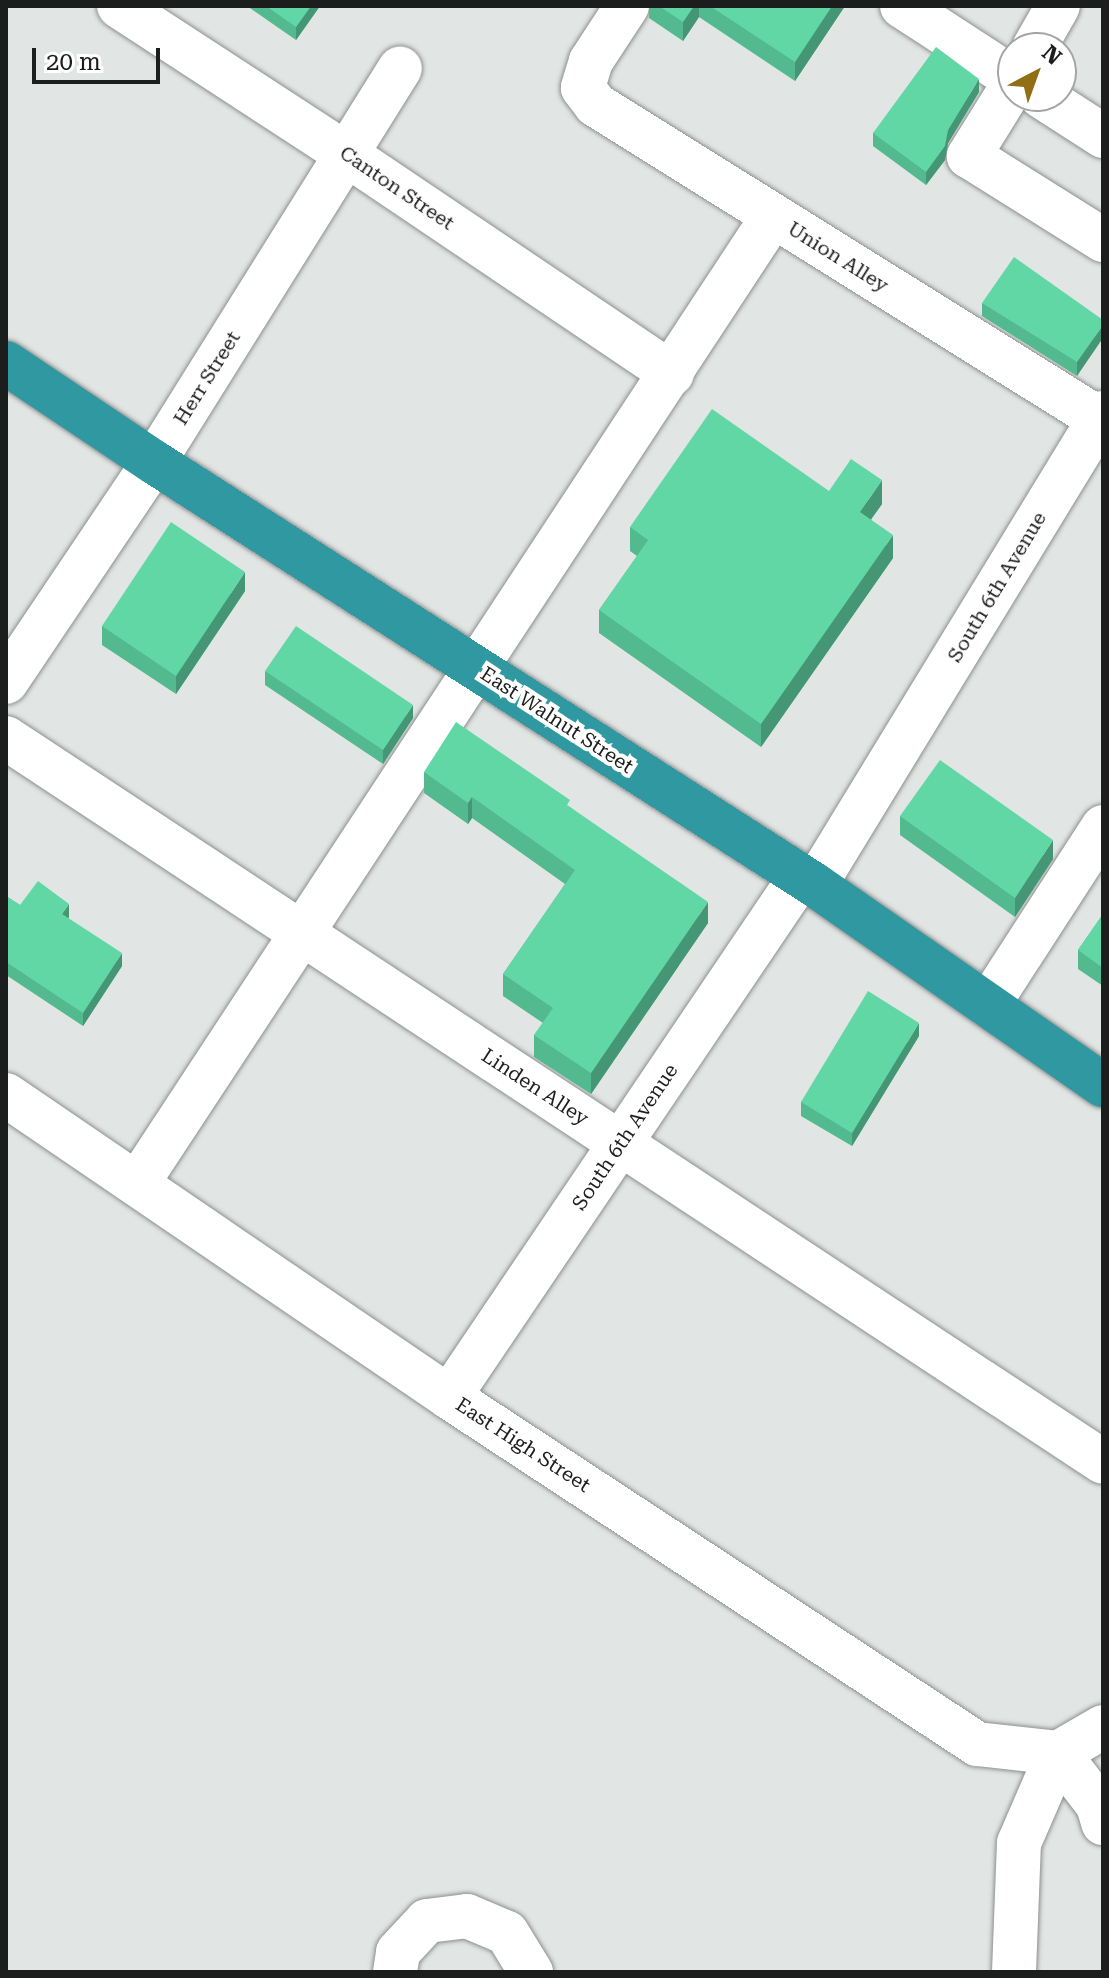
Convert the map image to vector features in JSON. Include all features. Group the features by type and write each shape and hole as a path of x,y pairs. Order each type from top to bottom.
{"highway":[{"name":"East Walnut Street","path":"6,363 154,462 808,881 1103,1085"}],"street":[{"name":"Canton Street","path":"119,6 346,154 672,374"},
{"name":"Union Alley","path":"627,6 591,61 583,88 596,105 1101,416"},
{"path":"902,6 997,68"},
{"path":"1043,32 1058,6"},
{"name":"Herr Street","path":"6,682 154,462 400,69"},
{"path":"997,111 969,156 1103,240"},
{"path":"1066,112 1103,136"},
{"path":"137,1184 773,216"},
{"name":"South 6th Avenue","path":"449,1397 620,1143 808,881 1101,416"},
{"name":"Linden Alley","path":"6,738 1103,1462"},
{"path":"988,1005 1103,827"},
{"name":"East High Street","path":"6,1095 449,1397 977,1744 1058,1753"},
{"path":"1014,1972 1019,1843 1058,1753 1103,1727"},
{"path":"1058,1753 1098,1805 1103,1823"},
{"path":"395,1972 398,1952 427,1921 467,1916 507,1933 531,1972"}],"building":[{"path":"266,6 311,6 296,27"},
{"path":"659,6 694,6 683,22"},
{"path":"710,6 832,6 795,62"},
{"path":"936,47 979,79 948,130 945,146 926,172 873,133"},
{"path":"1014,257 1103,320 1103,325 1077,362 982,303"},
{"path":"712,409 829,491 851,459 882,480 860,512 893,535 761,724 599,610 648,540 630,527"},
{"path":"171,522 245,572 176,676 102,626"},
{"path":"296,626 413,705 383,750 265,671"},
{"path":"456,722 570,800 567,805 708,902 591,1073 534,1035 553,1008 503,974 575,870 472,797 468,803 424,772"},
{"path":"940,760 1053,840 1015,898 900,816"},
{"path":"38,881 69,904 62,914 122,953 83,1013 6,962 6,896 20,905"},
{"path":"1103,914 1103,968 1078,950"},
{"path":"868,991 919,1023 852,1133 801,1102"}]}
